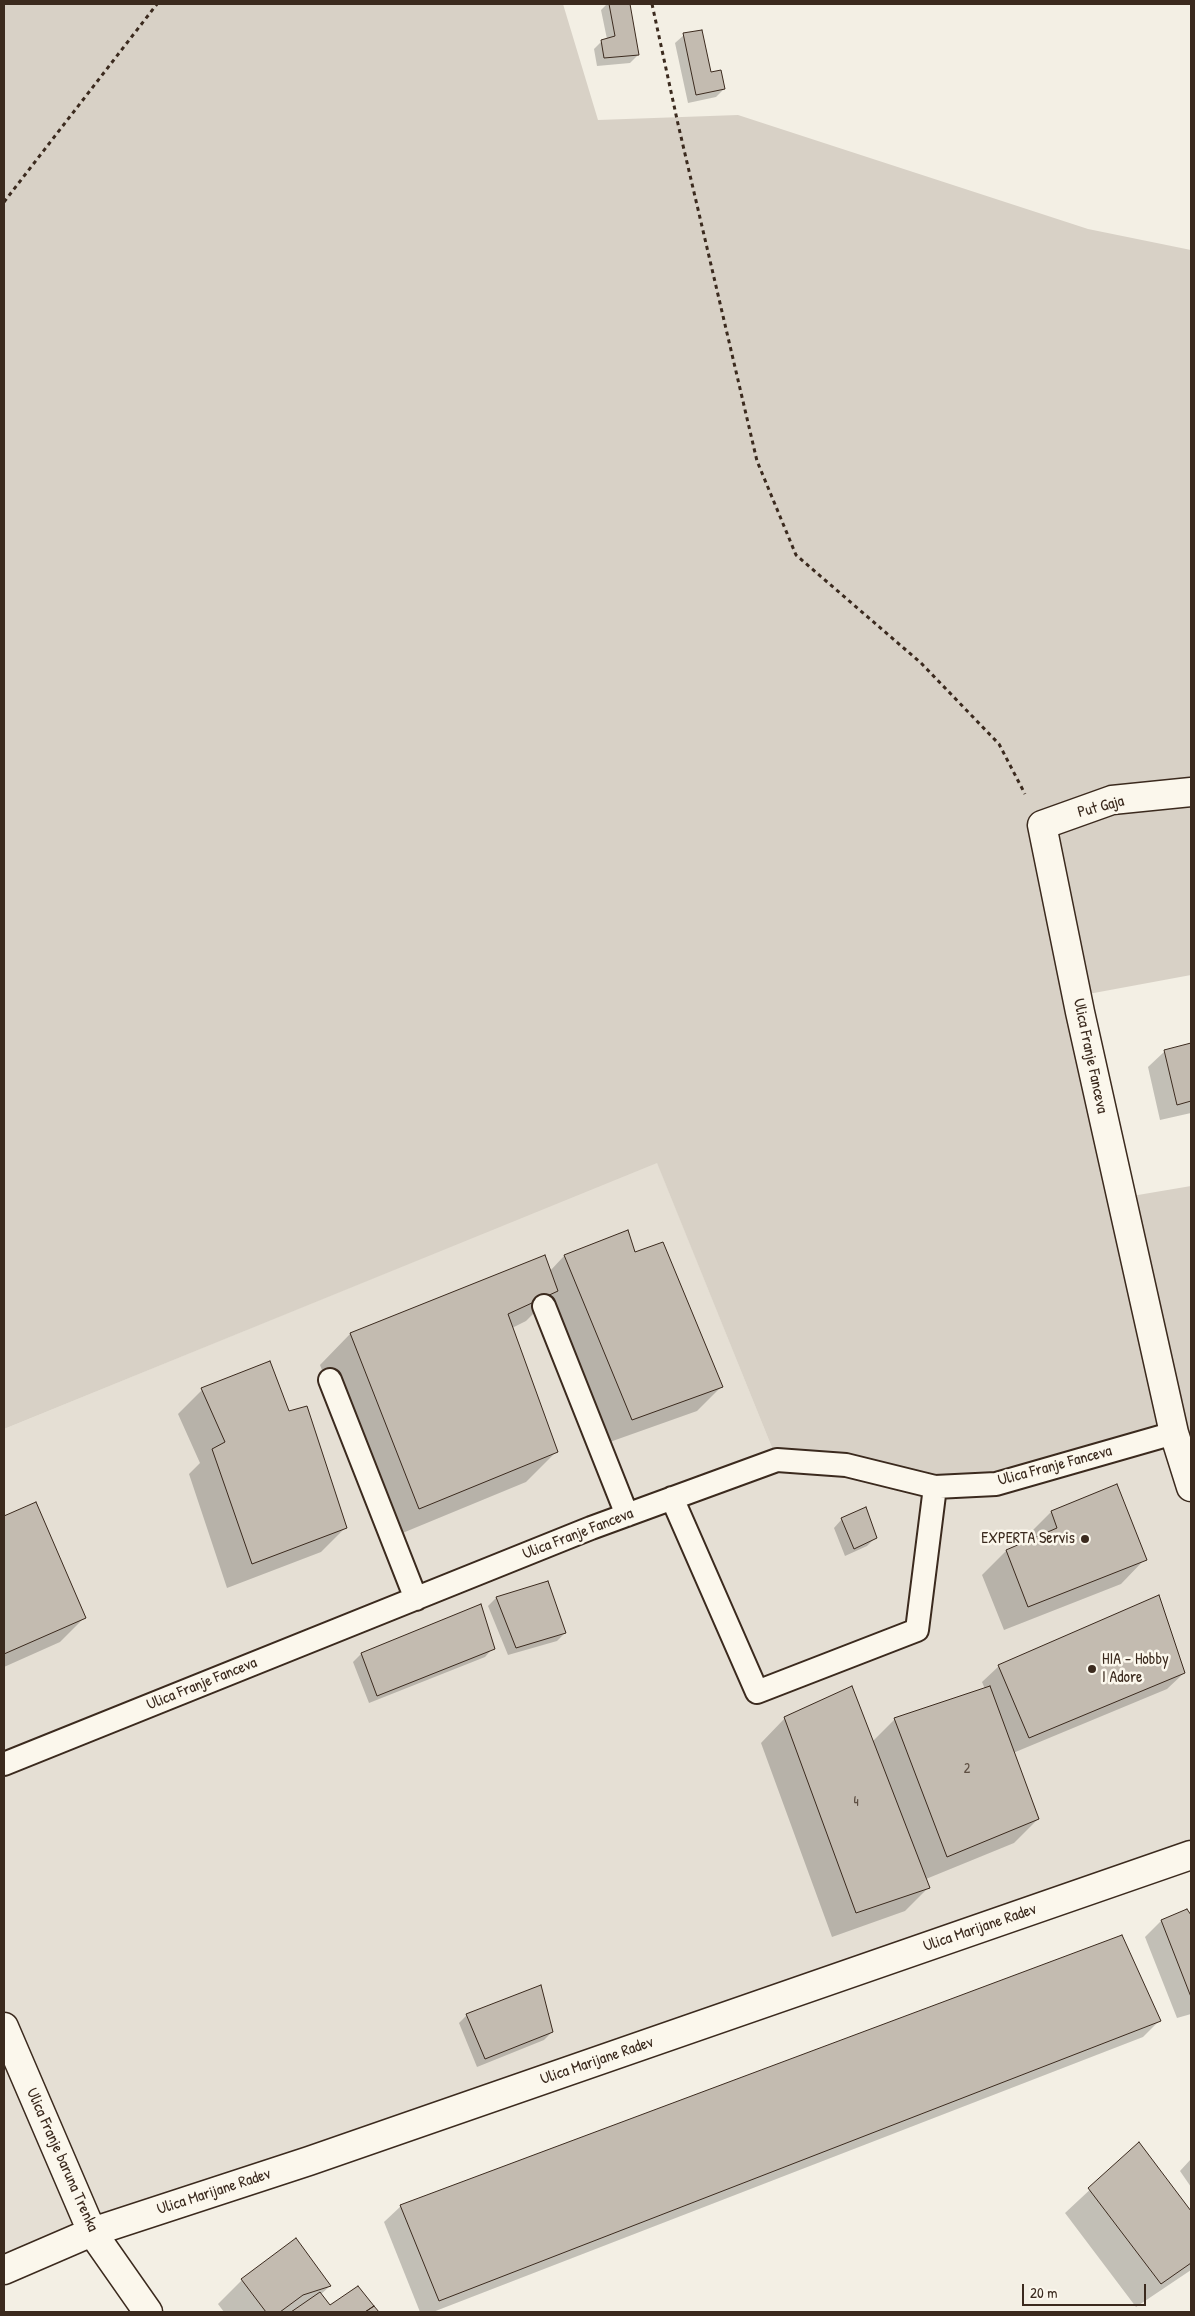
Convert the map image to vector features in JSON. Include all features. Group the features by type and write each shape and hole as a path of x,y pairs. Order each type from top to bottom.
{"street":[{"name":"Put Gaja","path":"1042,825 1112,800 1191,792"},
{"name":"Ulica Franje Fanceva","path":"1042,825 1080,1012 1183,1433 1191,1486"},
{"name":"Ulica Marijane Radev","path":"4,2270 92,2232 310,2161 1191,1854"},
{"name":"Ulica Franje baruna Trenka","path":"4,2027 92,2232 148,2312"}],"lane":[{"path":"544,1306 627,1515"},
{"path":"330,1380 416,1598"},
{"name":"Ulica Franje Fanceva","path":"4,1764 627,1515 777,1460 846,1465 935,1487 996,1484 1183,1433"},
{"path":"672,1498 757,1692 917,1630 935,1487"}],"path":[{"path":"4,202 157,4"},
{"path":"652,4 756,461 796,555 921,663 999,744 1042,825"}],"shaded area":[{"path":"4,4 563,4 598,120 738,115 1088,229 1191,250 1191,975 1083,995 1132,1196 1191,1186 1191,1487 1174,1433 996,1484 777,1460 657,1163 4,1429"},
{"path":"657,1162 777,1460 1174,1433 1191,1487 1191,1854 4,2265 4,1429"}],"building":[{"path":"609,4 630,4 639,55 604,58 601,40 615,36"},
{"path":"702,30 711,72 721,70 725,89 696,95 683,33"},
{"path":"1191,1043 1191,1101 1177,1105 1164,1050"},
{"path":"628,1230 635,1252 663,1242 723,1387 632,1420 564,1255"},
{"path":"545,1255 558,1291 508,1314 558,1452 419,1509 350,1333"},
{"path":"270,1361 289,1411 307,1406 347,1528 252,1564 212,1449 225,1442 201,1388"},
{"name":"EXPERTA Servis","path":"1117,1484 1147,1560 1028,1607 1006,1550 1057,1528 1051,1511"},
{"path":"36,1502 86,1618 4,1654 4,1516"},
{"path":"866,1507 877,1538 854,1549 841,1518"},
{"path":"548,1581 566,1633 516,1648 496,1597"},
{"name":"HIA - Hobby I Adore","path":"1159,1595 1185,1673 1029,1738 998,1665"},
{"path":"481,1604 495,1649 377,1696 361,1653"},
{"path":"852,1686 930,1888 856,1913 784,1717"},
{"path":"990,1686 1039,1819 947,1857 894,1718"},
{"path":"1187,1909 1191,1915 1191,1997 1161,1920"},
{"path":"1122,1935 1161,2021 439,2301 400,2205"},
{"path":"541,1985 553,2032 485,2059 466,2014"},
{"path":"1139,2142 1191,2211 1191,2263 1161,2284 1088,2188"},
{"path":"296,2238 331,2286 303,2295 280,2312 266,2312 241,2279"},
{"path":"358,2286 374,2306 365,2312 291,2312 320,2292 330,2305"},
{"path":"374,2306 379,2312 365,2312"}],"place":[{"name":"EXPERTA Servis","path":"1085,1539"},
{"name":"HIA - Hobby I Adore","path":"1092,1669"}]}
